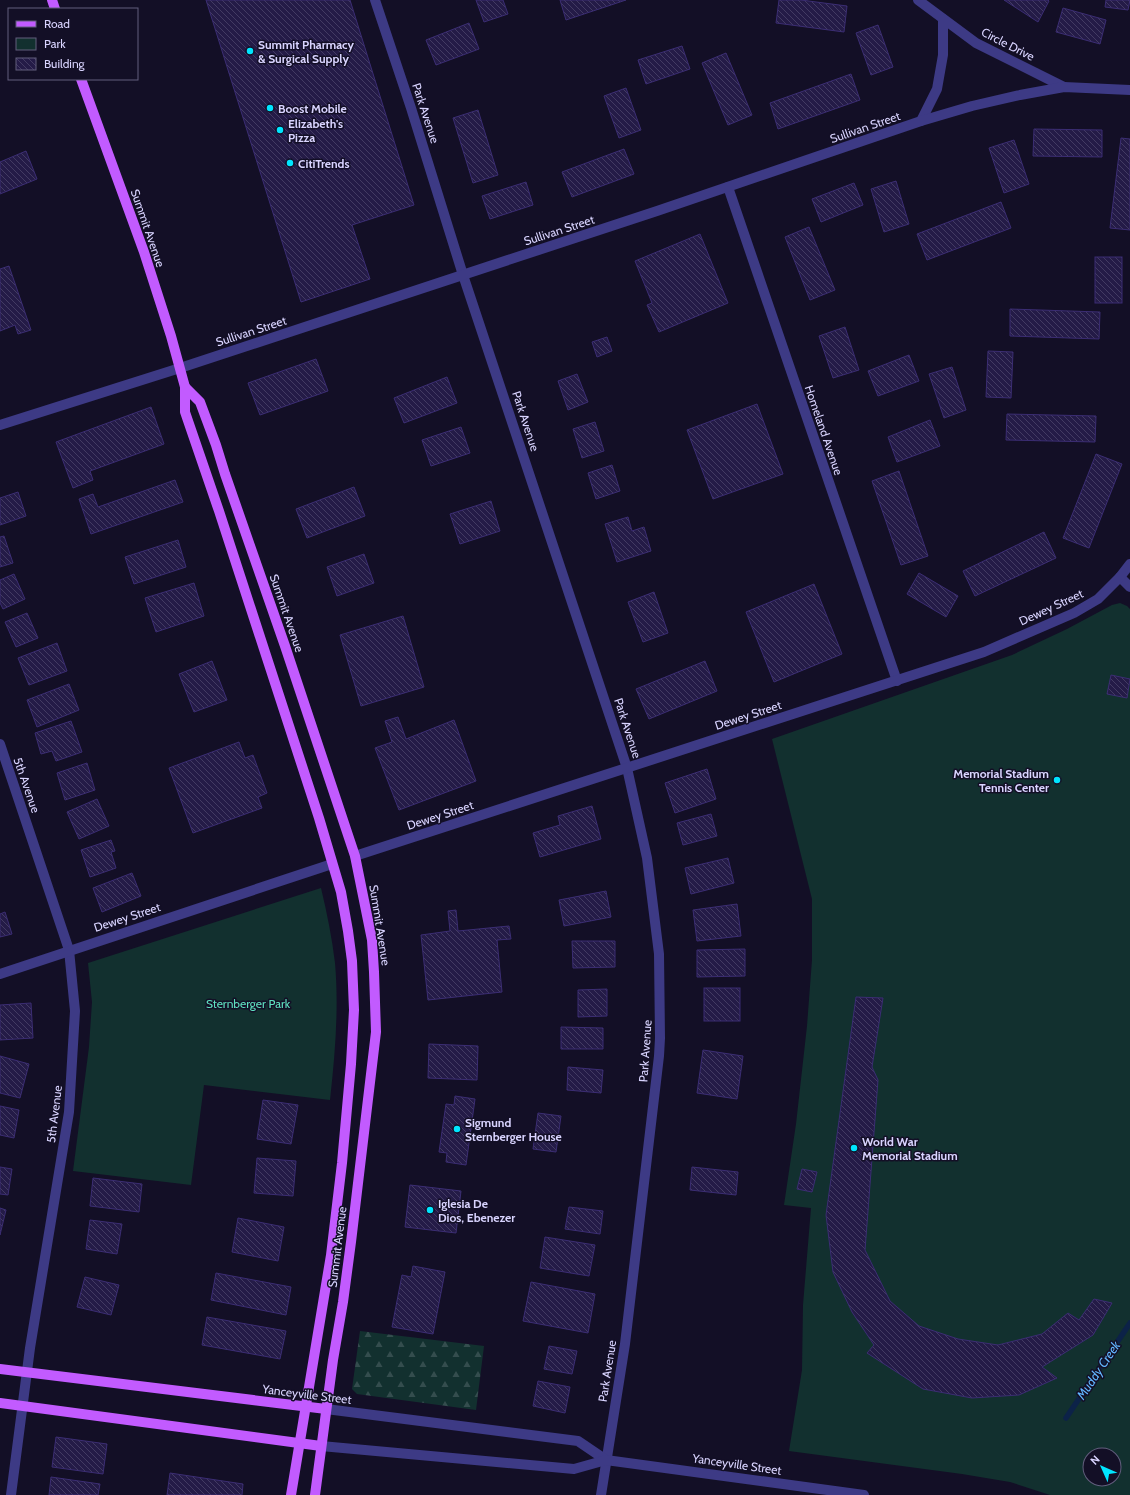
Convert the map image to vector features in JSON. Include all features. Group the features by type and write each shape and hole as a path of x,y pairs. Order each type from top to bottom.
{"main road":[{"name":"Summit Avenue","path":"81,80 144,252 185,387 185,412 219,511 341,892 348,931 352,961 354,1010 351,1064 336,1211 321,1317 291,1495"},
{"name":"Summit Avenue","path":"185,387 200,402 216,444 225,474 288,653 354,856 372,940 376,1032 352,1235 326,1409 315,1495"},
{"name":"Yanceyville Street","path":"0,1369 326,1409"},
{"name":"Yanceyville Street","path":"0,1403 321,1446"}],"street":[{"name":"Park Avenue","path":"375,0 464,275 628,768 647,858 659,954 660,1038 625,1344 601,1495"},
{"name":"Circle Drive","path":"918,0 976,43 1064,87"},
{"path":"921,121 937,88 943,54 943,19"},
{"name":"Sullivan Street","path":"0,425 464,275 921,121 972,106 1064,87 1130,90"},
{"name":"Homeland Avenue","path":"728,187 897,681"},
{"name":"Dewey Street","path":"354,856 984,652 1074,613 1098,599 1120,577 1130,564"},
{"path":"1120,577 1130,587"},
{"name":"5th Avenue","path":"0,744 69,950 75,1010 69,1112 27,1372 11,1495"},
{"name":"Dewey Street","path":"0,974 332,864"},
{"name":"Yanceyville Street","path":"326,1409 578,1441 606,1460"},
{"name":"Yanceyville Street","path":"321,1446 574,1469 606,1460 864,1495"}],"green space":[{"path":"1120,603 1130,609 1130,1495 1050,1495 1010,1482 962,1474 789,1451 802,1370 803,1305 811,1208 784,1205 796,1124 807,1026 812,960 812,899 772,739 1012,655 1067,629 1112,605"},
{"name":"Sternberger Park","path":"321,888 335,963 337,997 336,1032 330,1100 204,1085 191,1185 73,1171 89,1047 92,1002 88,963"},
{"path":"360,1331 484,1346 476,1410 357,1394 352,1389"}],"building":[{"path":"206,0 350,0 414,205 352,225 370,279 301,302"},
{"path":"476,0 503,0 508,14 484,22"},
{"path":"560,0 626,0 566,20"},
{"path":"779,0 801,0 847,6 844,32 776,23"},
{"path":"1004,0 1048,0 1049,1 1038,22"},
{"path":"1106,0 1130,0 1128,10 1105,7"},
{"path":"1063,8 1106,20 1100,44 1056,32"},
{"path":"469,23 479,49 436,65 426,40"},
{"path":"878,25 893,67 871,75 856,33"},
{"path":"682,46 690,69 646,84 638,60"},
{"path":"726,53 752,115 728,125 702,63"},
{"path":"851,74 860,100 778,129 770,103"},
{"path":"626,88 641,130 619,138 604,96"},
{"path":"478,110 498,175 473,183 453,118"},
{"path":"1034,129 1102,130 1102,157 1033,156"},
{"path":"1121,138 1130,139 1130,230 1110,228"},
{"path":"1014,140 1029,184 1004,193 989,148"},
{"path":"624,149 634,174 572,197 562,172"},
{"path":"26,151 37,179 0,194 0,162"},
{"path":"896,181 909,224 884,232 871,189"},
{"path":"526,182 533,205 490,219 482,196"},
{"path":"854,183 863,205 821,222 812,199"},
{"path":"1001,202 1011,228 927,260 917,234"},
{"path":"809,227 835,290 810,300 785,237"},
{"path":"700,234 728,303 659,332 647,305 652,303 635,261"},
{"path":"1095,257 1122,257 1122,303 1095,303"},
{"path":"9,266 31,330 18,334 15,325 0,331 0,269"},
{"path":"1010,309 1100,312 1099,339 1010,336"},
{"path":"845,327 859,370 833,378 819,336"},
{"path":"607,337 612,351 597,357 592,342"},
{"path":"988,351 1013,352 1011,398 986,397"},
{"path":"909,355 919,381 878,396 868,371"},
{"path":"316,359 328,391 260,415 248,383"},
{"path":"952,367 966,410 944,418 929,374"},
{"path":"577,374 588,402 568,410 558,381"},
{"path":"447,377 457,403 404,423 394,398"},
{"path":"757,404 783,474 713,499 687,430"},
{"path":"151,407 164,444 90,471 93,480 73,488 56,442"},
{"path":"1007,414 1096,416 1095,442 1006,440"},
{"path":"930,420 940,446 897,462 888,437"},
{"path":"595,422 604,451 582,458 573,429"},
{"path":"461,427 470,453 431,466 422,440"},
{"path":"1096,454 1122,464 1089,548 1063,538"},
{"path":"612,465 620,491 596,499 588,473"},
{"path":"899,471 928,556 901,565 872,481"},
{"path":"175,480 183,502 91,534 79,499 93,494 98,507"},
{"path":"354,487 365,516 307,538 296,509"},
{"path":"18,492 26,516 0,525 0,498"},
{"path":"491,501 500,531 460,544 450,514"},
{"path":"628,517 632,531 644,527 651,551 617,562 605,524"},
{"path":"1044,532 1056,558 975,596 963,571"},
{"path":"4,536 13,563 0,567 0,537"},
{"path":"178,540 186,567 134,584 125,557"},
{"path":"364,554 374,583 337,596 327,567"},
{"path":"919,573 958,596 946,617 907,594"},
{"path":"14,574 25,599 3,609 0,603 0,580"},
{"path":"194,583 204,616 156,632 145,598"},
{"path":"814,584 842,654 774,682 746,612"},
{"path":"654,592 668,633 643,642 628,602"},
{"path":"27,613 38,638 16,647 5,622"},
{"path":"403,616 424,687 361,706 340,635"},
{"path":"57,643 67,671 29,685 18,658"},
{"path":"212,661 227,700 194,712 179,674"},
{"path":"705,661 717,691 649,719 636,689"},
{"path":"1111,675 1130,679 1127,698 1107,694"},
{"path":"69,684 79,710 37,727 27,700"},
{"path":"398,717 406,739 454,720 476,781 399,810 375,748 392,742 385,721"},
{"path":"71,721 82,752 56,761 52,751 41,754 35,733"},
{"path":"239,742 245,758 253,755 267,793 258,797 262,808 193,833 169,768"},
{"path":"87,763 95,790 65,800 57,773"},
{"path":"707,769 716,799 675,813 665,783"},
{"path":"97,799 109,826 79,839 67,812"},
{"path":"592,806 601,839 540,857 533,833 560,825 558,816"},
{"path":"711,814 717,836 683,845 677,823"},
{"path":"111,840 115,851 111,852 116,868 90,877 81,850"},
{"path":"728,858 734,883 691,894 685,868"},
{"path":"132,873 141,896 102,912 93,888"},
{"path":"606,891 611,917 564,926 559,900"},
{"path":"737,904 741,936 697,941 693,910"},
{"path":"456,910 458,931 509,926 511,939 497,940 502,992 428,1000 421,935 450,931 448,911"},
{"path":"5,912 12,934 0,937 0,914"},
{"path":"572,941 615,941 615,967 573,968"},
{"path":"745,949 745,976 697,977 697,950"},
{"path":"704,988 740,988 740,1021 704,1021"},
{"path":"607,989 607,1016 578,1017 578,990"},
{"name":"World War Memorial Stadium","path":"856,997 883,998 872,1067 878,1080 865,1250 890,1301 919,1326 958,1339 998,1345 1042,1334 1068,1313 1079,1320 1094,1299 1112,1303 1093,1335 1042,1367 1057,1378 1019,1395 972,1398 923,1389 867,1353 874,1345 852,1312 833,1272 826,1215"},
{"path":"31,1003 33,1038 0,1040 0,1005"},
{"path":"561,1027 603,1028 603,1049 561,1049"},
{"path":"429,1044 478,1046 477,1080 428,1078"},
{"path":"703,1050 743,1056 737,1099 697,1093"},
{"path":"0,1056 29,1064 20,1098 0,1093"},
{"path":"568,1067 603,1070 601,1093 567,1090"},
{"name":"Sigmund Sternberger House","path":"455,1096 475,1099 466,1165 446,1162 447,1153 439,1152 446,1104 454,1105"},
{"path":"263,1100 298,1105 291,1144 257,1139"},
{"path":"0,1106 19,1110 14,1138 0,1135"},
{"path":"538,1113 561,1116 556,1152 533,1149"},
{"path":"257,1158 296,1161 293,1196 254,1193"},
{"path":"0,1167 12,1169 8,1195 0,1194"},
{"path":"692,1167 738,1172 736,1195 690,1190"},
{"path":"802,1169 817,1172 812,1192 797,1189"},
{"path":"93,1178 142,1184 139,1212 90,1206"},
{"path":"410,1185 461,1191 456,1233 405,1227"},
{"path":"569,1207 603,1211 600,1234 565,1229"},
{"path":"0,1208 6,1210 0,1235"},
{"path":"238,1218 284,1227 278,1261 232,1252"},
{"path":"90,1220 122,1224 117,1254 86,1249"},
{"path":"545,1237 595,1245 589,1276 540,1268"},
{"path":"413,1266 445,1272 433,1334 392,1327 402,1275 411,1277"},
{"path":"216,1273 291,1287 286,1315 211,1300"},
{"path":"85,1277 119,1285 111,1315 77,1307"},
{"path":"531,1282 595,1294 588,1333 523,1321"},
{"path":"207,1317 286,1331 280,1359 202,1345"},
{"path":"549,1346 577,1351 572,1374 544,1369"},
{"path":"538,1381 570,1387 565,1413 533,1406"},
{"path":"56,1437 107,1444 103,1474 52,1467"},
{"path":"170,1473 243,1484 242,1495 167,1495"},
{"path":"51,1477 100,1484 98,1495 49,1495"}],"waterway":[{"name":"Muddy Creek","path":"1066,1418 1130,1323"}],"place":[{"name":"Summit Pharmacy & Surgical Supply","path":"250,51"},
{"name":"Boost Mobile","path":"270,108"},
{"name":"Elizabeth's Pizza","path":"280,130"},
{"name":"CitiTrends","path":"290,163"},
{"name":"Memorial Stadium Tennis Center","path":"1057,780"},
{"name":"Sigmund Sternberger House","path":"457,1129"},
{"name":"World War Memorial Stadium","path":"854,1148"},
{"name":"Iglesia De Dios, Ebenezer","path":"430,1210"}]}
